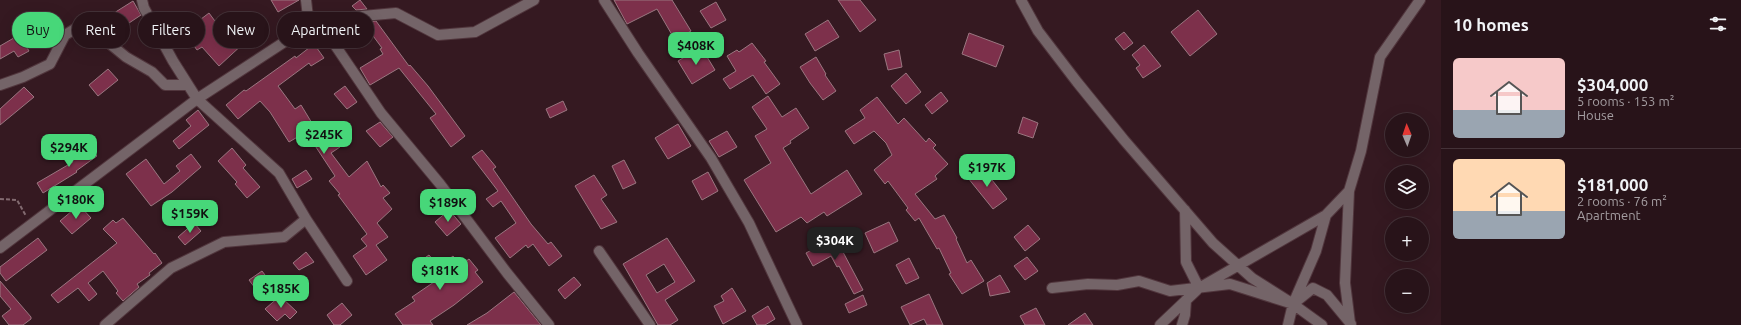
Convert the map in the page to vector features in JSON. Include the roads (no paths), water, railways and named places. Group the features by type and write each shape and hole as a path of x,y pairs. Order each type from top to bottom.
{"street":[{"path":"142,0 144,8 197,99 279,173 306,219 347,281"},
{"path":"306,0 307,12"},
{"path":"374,15 396,13 438,35 475,32 534,0"},
{"path":"604,0 638,53 711,158 749,223 796,325"},
{"path":"1020,0 1038,31 1077,82 1124,140 1213,243 1252,278 1293,304 1322,325"},
{"path":"1351,325 1345,283 1349,191 1361,151 1380,57 1420,0"},
{"path":"0,85 50,64 66,35 88,21 104,39 126,57 152,72 165,85 188,85"},
{"path":"0,248 197,99 277,47"},
{"path":"337,48 381,113 440,184 507,273 549,325"},
{"path":"1160,325 1199,288 1326,215 1349,191"},
{"path":"1185,210 1186,262 1199,288"},
{"path":"1288,325 1293,304 1316,251 1326,215"},
{"path":"105,325 171,268 224,242 284,237 306,219"},
{"path":"600,251 650,325"},
{"path":"1052,288 1088,284 1117,285 1139,281 1170,291 1230,284 1293,304"},
{"path":"1293,304 1313,288 1327,295 1351,325"},
{"path":"1182,325 1186,300"}]}
